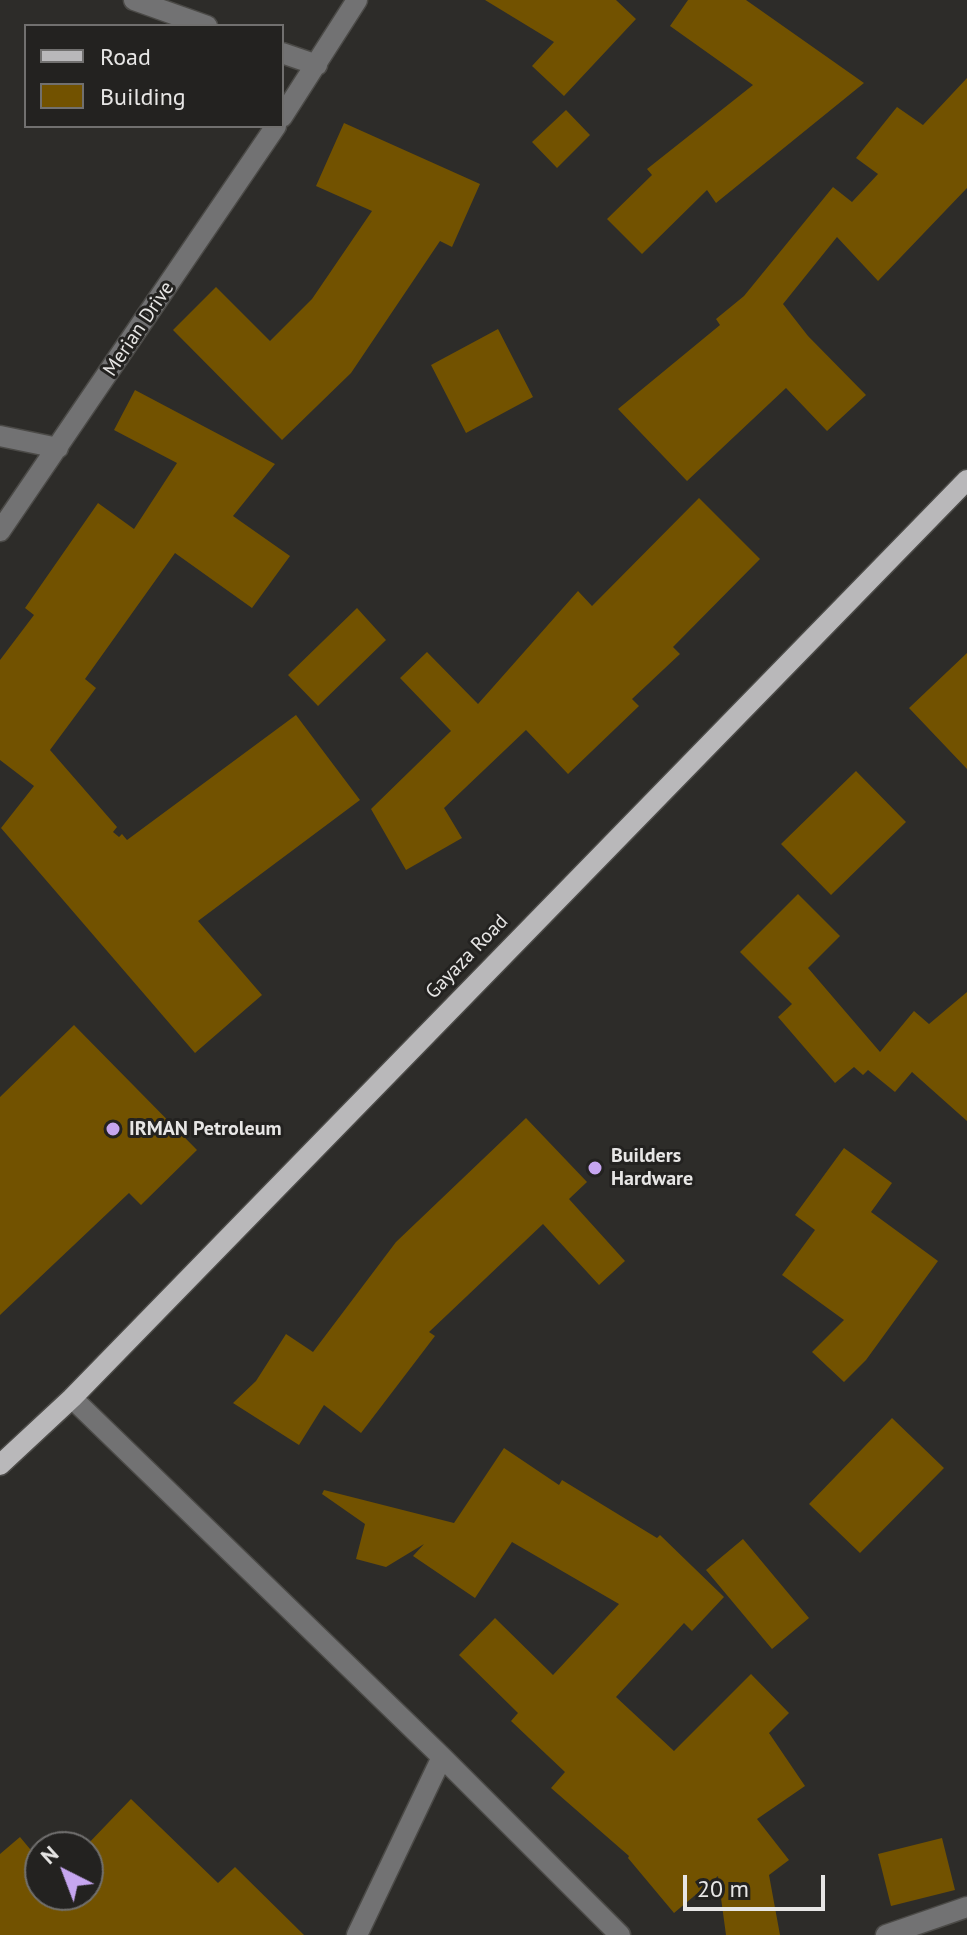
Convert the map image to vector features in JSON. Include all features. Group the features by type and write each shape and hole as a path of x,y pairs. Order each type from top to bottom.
{"main road":[{"name":"Gayaza Road","path":"1,1463 72,1398 967,480"}],"street":[{"path":"134,0 201,24"},
{"path":"284,114 357,0"},
{"path":"284,54 317,65"},
{"name":"Merian Drive","path":"0,531 275,128"},
{"path":"0,436 58,448"},
{"path":"72,1398 442,1757 620,1935"},
{"path":"357,1935 442,1757"},
{"path":"886,1935 967,1907"}],"building":[{"path":"485,0 616,0 636,19 564,96 532,66 554,42"},
{"path":"688,0 746,0 864,83 716,203 707,190 642,254 607,219 652,175 647,169 753,85 670,26"},
{"path":"967,78 967,188 878,281 837,237 783,304 808,336 866,395 827,431 786,388 687,481 618,409 720,325 716,319 744,296 833,187 852,202 878,174 856,158 897,107 923,125"},
{"path":"566,110 590,135 557,168 532,142"},
{"path":"344,123 480,184 452,247 440,241 351,373 282,440 173,330 216,287 270,341 312,299 372,211 316,186"},
{"path":"498,329 533,397 466,433 431,365"},
{"path":"135,390 275,464 233,516 290,556 252,608 175,553 85,679 96,688 50,750 117,827 113,832 119,837 122,834 127,840 296,715 360,800 198,921 262,995 195,1053 1,828 34,786 0,760 0,660 34,615 25,608 98,503 134,529 177,463 114,430"},
{"path":"699,498 760,559 673,647 680,654 632,699 639,706 568,774 526,730 444,808 462,838 406,870 371,809 451,731 400,678 427,652 478,704 578,591 592,606"},
{"path":"357,608 386,640 318,706 288,675"},
{"path":"967,653 967,769 909,708"},
{"path":"856,771 906,822 831,895 781,844"},
{"path":"798,894 840,936 808,968 880,1052 914,1011 929,1024 967,992 967,1121 912,1072 895,1092 868,1070 863,1075 854,1067 835,1083 778,1017 792,1004 740,952"},
{"path":"74,1025 197,1150 141,1205 129,1193 0,1315 0,1097"},
{"path":"526,1118 587,1182 569,1199 625,1261 599,1285 543,1224 429,1332 435,1336 361,1433 324,1405 299,1445 233,1403 256,1381 286,1334 313,1352 396,1242"},
{"path":"844,1148 892,1183 871,1212 938,1261 866,1360 844,1382 812,1352 844,1320 782,1275 815,1230 795,1215"},
{"path":"892,1418 944,1468 860,1553 809,1504"},
{"path":"504,1448 559,1485 562,1480 657,1538 660,1535 724,1597 692,1631 684,1623 616,1697 674,1751 751,1674 789,1713 769,1733 805,1786 757,1819 789,1860 769,1875 780,1935 726,1935 718,1876 674,1913 629,1856 551,1788 565,1772 511,1721 518,1713 459,1655 495,1618 553,1675 619,1604 512,1542 475,1598 413,1556 424,1544 386,1567 356,1559 365,1524 322,1494 324,1490 454,1523"},
{"path":"743,1539 809,1618 772,1649 706,1570"},
{"path":"131,1799 218,1883 235,1867 304,1935 0,1935 0,1854 20,1837 24,1842 24,1911 104,1911 104,1831 100,1831"},
{"path":"942,1838 955,1890 891,1906 878,1854"}],"place":[{"name":"IRMAN Petroleum","path":"113,1129"},
{"name":"Builders Hardware","path":"595,1168"}]}
